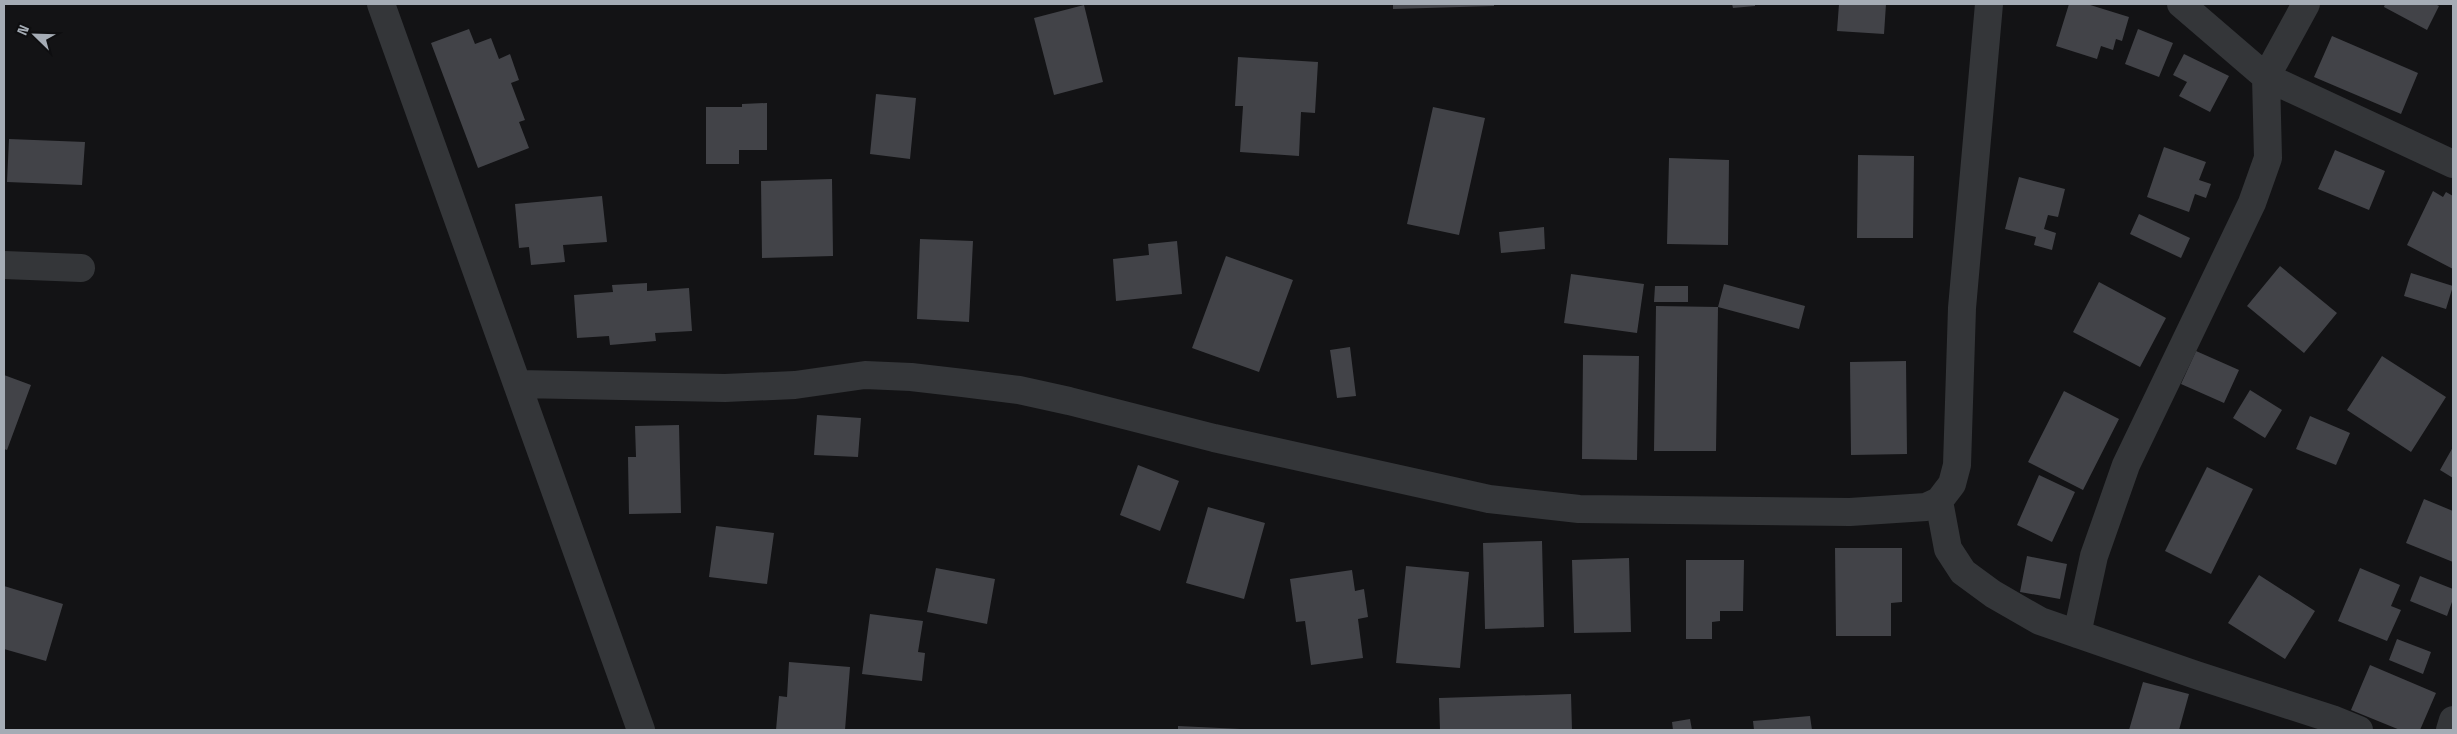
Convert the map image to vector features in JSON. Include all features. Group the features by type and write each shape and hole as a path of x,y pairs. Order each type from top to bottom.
{"street":[{"path":"381,4 641,730"},
{"path":"518,384 725,388 796,385 865,375 911,377 1019,390 1214,438 1498,500 1579,509 1840,512 1926,507 1939,501 1952,484 1957,465 1962,308 1989,4"},
{"path":"2181,4 2266,77 2453,164"},
{"path":"2077,634 2094,556 2126,465 2252,203 2268,158 2266,77 2306,4"},
{"path":"4,265 81,268"},
{"path":"1939,501 1948,549 1963,572 1993,594 2040,621 2332,719 2359,730"},
{"path":"2450,730 2453,720"}],"building":[{"path":"1393,4 1494,4 1494,6 1393,9"},
{"path":"1732,4 1755,4 1755,6 1733,8"},
{"path":"1839,4 1886,4 1884,34 1837,31"},
{"path":"2069,4 2087,4 2129,17 2122,41 2116,39 2113,50 2101,46 2097,59 2056,46"},
{"path":"2385,4 2435,4 2439,6 2427,30 2384,7"},
{"path":"1084,5 1103,82 1054,95 1034,18"},
{"path":"469,29 475,44 491,38 499,59 510,54 519,80 511,83 525,120 519,122 529,148 478,168 431,43"},
{"path":"2138,29 2173,43 2159,77 2125,64"},
{"path":"2332,36 2418,73 2401,114 2314,77"},
{"path":"2184,54 2229,76 2210,112 2179,96 2187,82 2173,75"},
{"path":"1238,57 1318,62 1315,113 1301,112 1299,156 1240,152 1243,106 1235,106"},
{"path":"876,94 916,98 910,159 870,154"},
{"path":"767,103 767,150 739,150 739,164 706,164 706,107 742,107 742,104"},
{"path":"1433,107 1485,118 1459,235 1407,224"},
{"path":"9,139 85,142 82,185 7,182"},
{"path":"2164,147 2206,162 2199,180 2211,184 2206,198 2195,194 2189,212 2147,197"},
{"path":"2335,150 2385,171 2369,210 2318,189"},
{"path":"1858,155 1914,156 1913,238 1857,238"},
{"path":"1669,158 1729,160 1728,245 1667,244"},
{"path":"2019,177 2065,189 2058,217 2048,215 2044,229 2056,233 2052,250 2034,245 2036,237 2005,229"},
{"path":"832,179 833,256 762,258 761,181"},
{"path":"2433,191 2443,197 2446,192 2453,196 2453,269 2407,245"},
{"path":"602,196 607,242 563,245 565,262 531,265 529,247 519,248 515,204"},
{"path":"2139,214 2190,238 2181,258 2130,234"},
{"path":"1544,227 1545,249 1501,253 1499,232"},
{"path":"920,239 973,241 969,322 917,319"},
{"path":"1177,241 1182,294 1116,301 1113,259 1149,255 1148,244"},
{"path":"1226,256 1293,280 1259,372 1192,348"},
{"path":"2280,266 2337,313 2304,353 2247,306"},
{"path":"2411,273 2453,286 2446,309 2404,296"},
{"path":"1571,274 1644,284 1637,333 1564,323"},
{"path":"2099,282 2166,318 2140,367 2073,332"},
{"path":"647,283 647,291 689,288 692,331 655,333 656,341 610,345 609,336 577,338 574,295 613,292 612,285"},
{"path":"1724,284 1805,306 1799,329 1718,307"},
{"path":"1655,286 1688,286 1688,302 1654,302"},
{"path":"1656,306 1718,307 1716,451 1654,451"},
{"path":"1350,347 1356,396 1337,398 1330,350"},
{"path":"2196,351 2239,370 2224,403 2181,384"},
{"path":"1583,355 1639,356 1637,460 1582,459"},
{"path":"2382,356 2446,397 2411,452 2347,410"},
{"path":"1906,361 1907,454 1851,455 1850,362"},
{"path":"4,375 31,385 7,450 4,449"},
{"path":"2250,390 2282,410 2265,438 2233,418"},
{"path":"2064,391 2119,419 2083,490 2028,462"},
{"path":"817,415 861,418 858,457 814,455"},
{"path":"2310,416 2350,433 2336,465 2296,449"},
{"path":"679,425 681,513 629,514 628,457 636,457 635,426"},
{"path":"2453,447 2453,478 2440,470"},
{"path":"1138,465 1179,481 1160,531 1120,515"},
{"path":"2207,467 2253,489 2211,574 2165,551"},
{"path":"2039,475 2075,492 2052,542 2017,525"},
{"path":"2424,499 2453,511 2453,562 2406,543"},
{"path":"1208,507 1265,523 1244,599 1186,583"},
{"path":"716,526 774,533 767,584 709,577"},
{"path":"1542,541 1544,627 1485,629 1483,543"},
{"path":"1835,548 1902,548 1902,602 1891,603 1891,636 1836,636"},
{"path":"2027,556 2067,564 2060,599 2020,592"},
{"path":"1629,558 1631,632 1574,633 1572,560"},
{"path":"1686,560 1744,560 1743,611 1720,611 1720,621 1712,622 1712,639 1686,639"},
{"path":"1406,566 1469,572 1460,668 1396,663"},
{"path":"936,568 995,579 987,624 927,612"},
{"path":"2360,568 2400,585 2391,606 2401,610 2387,641 2338,621"},
{"path":"1352,570 1355,591 1364,589 1368,617 1358,619 1363,658 1311,665 1305,621 1296,622 1290,579"},
{"path":"2259,575 2315,611 2285,659 2228,623"},
{"path":"2420,576 2453,589 2453,599 2447,616 2410,601"},
{"path":"4,586 63,604 46,661 4,649"},
{"path":"870,614 923,621 918,652 925,653 922,681 862,674"},
{"path":"2397,639 2431,652 2423,674 2389,660"},
{"path":"789,662 850,667 845,730 776,730 779,696 787,697"},
{"path":"2370,665 2436,693 2420,730 2400,730 2351,710"},
{"path":"2143,682 2189,694 2179,730 2129,730"},
{"path":"1571,694 1572,730 1440,730 1439,698"},
{"path":"1810,716 1812,730 1754,730 1753,721"},
{"path":"1690,719 1692,730 1673,730 1672,722"},
{"path":"1178,726 1241,729 1241,730 1178,730"}]}
